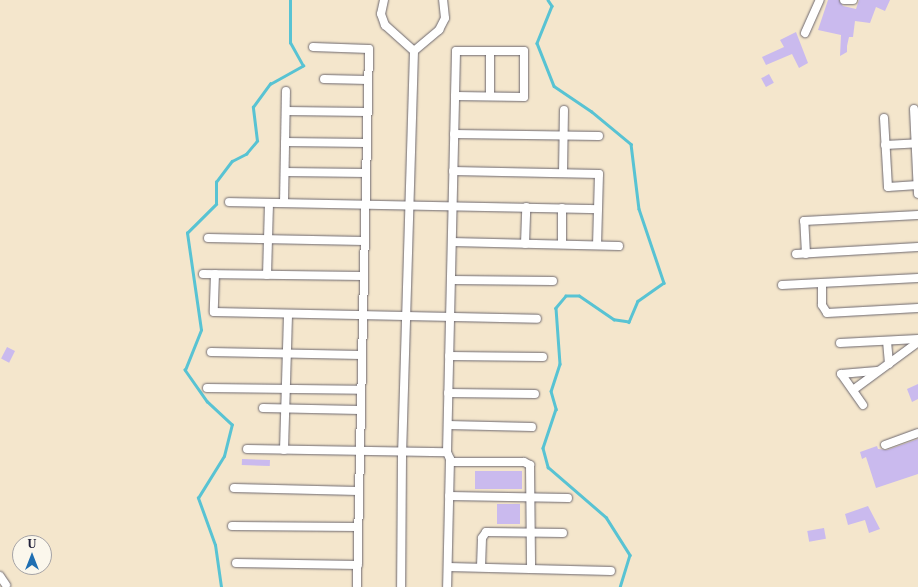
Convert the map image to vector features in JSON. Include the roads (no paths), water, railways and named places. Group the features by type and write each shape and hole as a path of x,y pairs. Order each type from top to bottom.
{"street":[{"path":"384,0 381,14 385,25 414,51"},
{"path":"401,587 402,450 411,206 414,51 439,30 446,18 443,0"},
{"path":"805,33 820,0"},
{"path":"844,0 852,0"},
{"path":"313,47 369,49 360,390 357,587"},
{"path":"447,587 450,462 447,452 448,392 456,50 524,52 524,97 455,96"},
{"path":"490,51 490,96"},
{"path":"324,79 368,80"},
{"path":"284,203 286,91"},
{"path":"914,109 917,143 918,194"},
{"path":"563,173 564,110"},
{"path":"286,111 367,112"},
{"path":"884,118 888,187 918,185"},
{"path":"454,134 599,136"},
{"path":"285,142 367,143"},
{"path":"886,145 917,143"},
{"path":"453,171 599,174 597,245"},
{"path":"285,172 366,174"},
{"path":"229,202 598,208"},
{"path":"267,275 269,203"},
{"path":"524,244 526,208"},
{"path":"562,208 562,244"},
{"path":"806,254 804,221 918,215"},
{"path":"208,238 364,241"},
{"path":"452,242 619,246"},
{"path":"796,254 918,247"},
{"path":"203,274 363,276"},
{"path":"215,274 214,312 537,319"},
{"path":"782,285 918,278"},
{"path":"451,280 553,281"},
{"path":"822,283 822,305 827,313 918,308"},
{"path":"284,450 288,314"},
{"path":"840,343 918,340"},
{"path":"853,390 889,364 918,340"},
{"path":"888,341 889,364"},
{"path":"212,352 361,355"},
{"path":"449,356 543,357"},
{"path":"863,406 841,374 878,371"},
{"path":"207,388 360,390"},
{"path":"448,392 535,394"},
{"path":"263,408 360,410"},
{"path":"448,425 532,427"},
{"path":"885,445 918,433"},
{"path":"248,449 359,451 402,450 447,452"},
{"path":"450,462 528,463 531,468 531,569"},
{"path":"234,488 358,490"},
{"path":"449,496 568,498"},
{"path":"232,526 358,527"},
{"path":"481,567 484,533 563,533"},
{"path":"236,563 358,565"},
{"path":"448,567 612,571"},
{"path":"0,576 6,585"}],"waterway":[{"path":"221,587 215,545 198,498 224,456 232,425 207,402 185,370 201,330 187,233 216,204 216,182 232,161 246,154 257,141 253,107 270,84 303,66 290,43 290,0"},
{"path":"548,0 552,6 537,43 554,86 591,111 631,144 639,209 664,283 638,301 629,322 614,320 579,296 566,296 556,308 560,364 551,391 556,409 543,448 548,467 606,517 630,555 620,587"}]}
